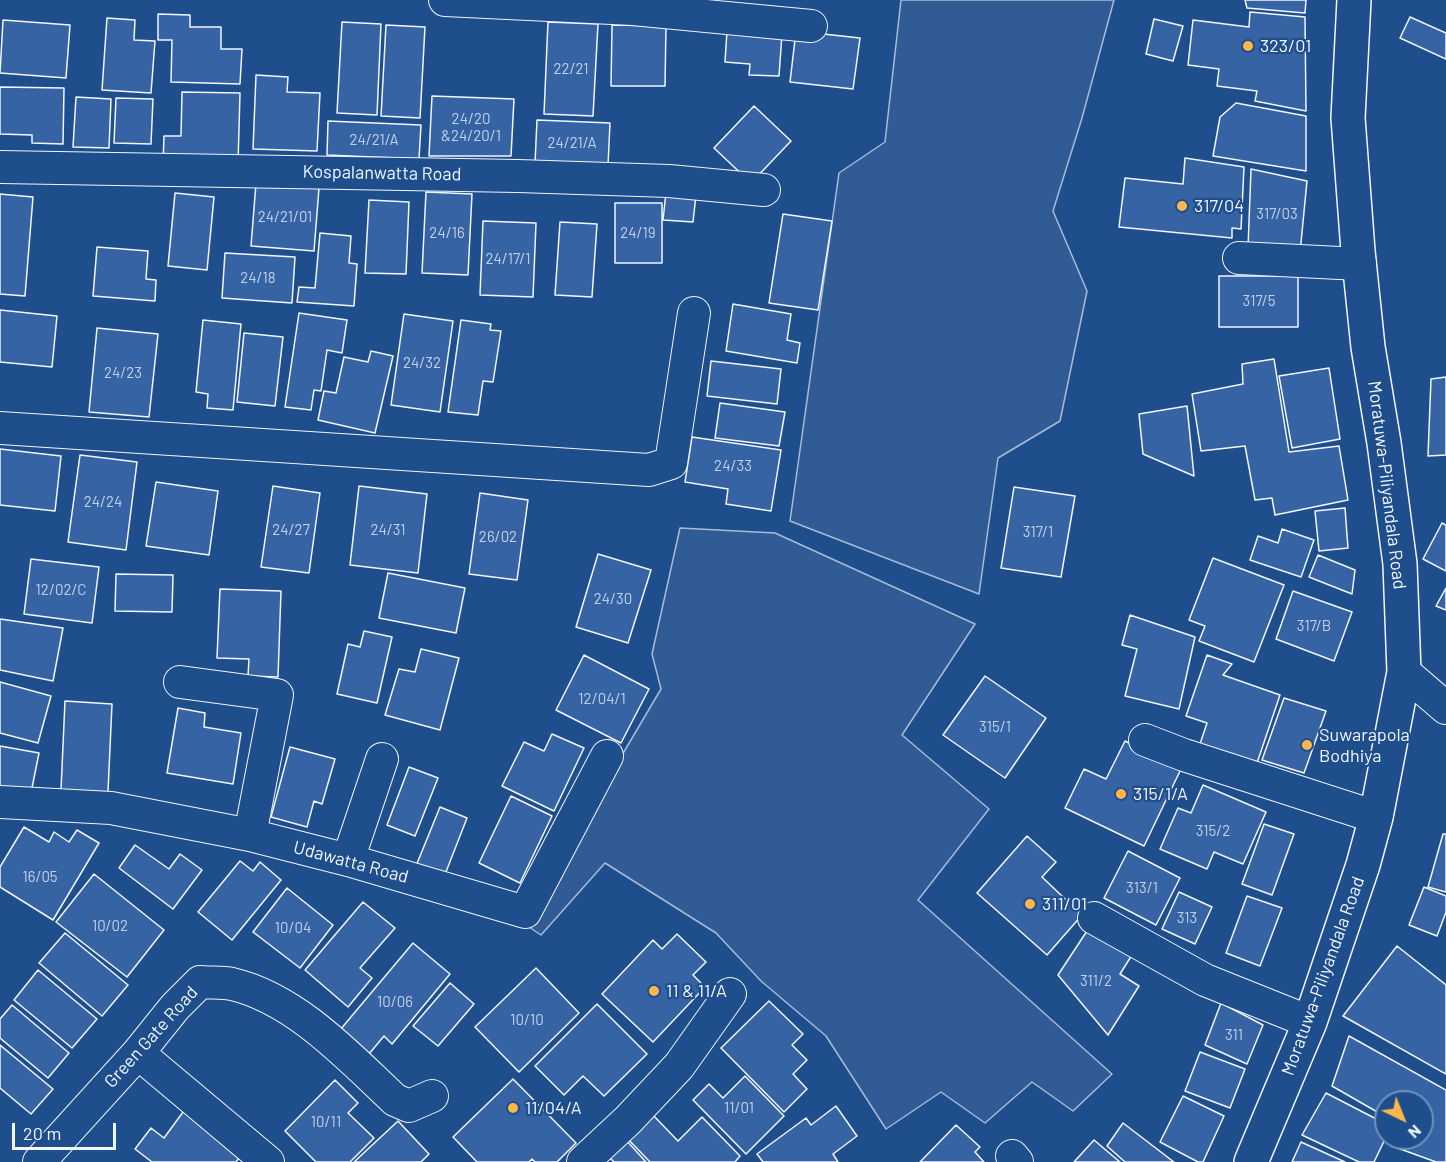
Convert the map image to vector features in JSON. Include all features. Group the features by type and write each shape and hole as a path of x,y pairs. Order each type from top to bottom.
{"main road":[{"name":"Moratuwa-Piliyandala Road","path":"1251,1162 1310,1022 1364,865 1376,817 1404,672 1400,564 1384,443 1368,347 1348,118 1354,0"}],"street":[{"path":"445,0 633,9 811,26"},
{"name":"Kospalanwatta Road","path":"0,167 529,176 669,181 764,190"},
{"path":"1239,258 1360,264"},
{"path":"0,428 649,470 671,463 694,313"},
{"path":"1404,672 1446,708"},
{"path":"180,682 277,695 250,835"},
{"path":"1145,740 1184,755 1376,817"},
{"name":"Udawatta Road","path":"0,802 111,808 250,835 348,860 525,912 607,756"},
{"path":"348,860 382,759"},
{"path":"1094,918 1205,980 1310,1022"},
{"name":"Green Gate Road","path":"39,1162 138,1053 175,1007 200,982 231,984 273,1000 323,1033 395,1100 409,1106 432,1096"},
{"path":"584,1162 628,1120 678,1066 730,994"},
{"path":"138,1053 268,1162"}],"shaded area":[{"path":"901,0 1114,0 1082,118 1053,211 1087,291 1060,421 998,458 979,594 790,521 839,173 885,142"},
{"path":"680,528 775,533 975,624 902,735 989,809 918,900 1112,1074 1073,1111 1032,1082 985,1123 941,1092 886,1129 826,1036 761,981 716,933 605,863 541,935 529,927 615,767 661,689 652,654"}],"building":[{"path":"1245,0 1306,0 1305,13 1247,8"},
{"name":"323/01","path":"1250,12 1305,17 1306,111 1255,101 1257,91 1217,86 1219,69 1188,65 1193,20 1249,27"},
{"path":"158,14 190,15 190,27 221,27 221,49 242,49 240,84 171,82 172,40 158,40"},
{"path":"1410,17 1446,33 1446,59 1400,38"},
{"path":"107,18 135,20 134,40 155,41 151,93 102,90"},
{"path":"1154,19 1183,26 1173,61 1146,54"},
{"path":"3,20 70,25 66,78 0,73"},
{"path":"342,22 381,24 377,115 337,113"},
{"path":"548,22 598,24 593,116 544,114"},
{"path":"386,25 425,27 420,118 381,116"},
{"path":"612,25 666,26 665,86 611,86"},
{"path":"727,31 782,34 779,76 749,75 750,64 725,62"},
{"path":"796,31 860,38 853,89 790,82"},
{"path":"256,75 288,77 287,92 320,93 317,151 253,149"},
{"path":"0,87 64,88 63,144 32,143 32,135 0,134"},
{"path":"182,92 240,93 238,164 163,163 164,136 181,136"},
{"name":"24/20 &24/20/1","path":"432,96 514,99 511,156 429,156"},
{"path":"76,97 111,99 109,148 73,147"},
{"path":"116,98 153,99 151,144 114,143"},
{"path":"1236,103 1306,116 1306,171 1213,156 1220,117"},
{"path":"754,106 791,141 751,183 714,148"},
{"name":"24/21/A","path":"537,120 610,123 608,166 535,163"},
{"name":"24/21/A","path":"328,121 421,125 419,159 327,155"},
{"name":"317/04","path":"1185,158 1244,167 1241,229 1232,228 1232,238 1119,227 1125,178 1183,184"},
{"name":"317/03","path":"1251,169 1307,181 1300,253 1248,248"},
{"name":"24/21/01","path":"256,183 319,188 314,251 251,246"},
{"path":"426,192 472,194 468,275 422,273"},
{"path":"666,192 696,195 693,222 663,220"},
{"path":"175,193 214,197 207,270 168,266"},
{"path":"0,194 33,197 25,296 0,294"},
{"path":"369,200 409,202 406,274 365,273"},
{"path":"615,203 662,203 662,263 615,263"},
{"path":"783,214 832,221 818,310 769,303"},
{"name":"24/17/1","path":"483,221 536,223 533,297 480,295"},
{"path":"560,222 597,224 592,297 555,295"},
{"path":"320,233 351,236 349,263 357,264 354,306 297,302 299,287 315,288"},
{"path":"97,247 148,251 146,279 156,280 155,301 93,296"},
{"path":"225,253 295,257 292,303 222,298"},
{"path":"1219,276 1298,276 1298,327 1219,327"},
{"path":"733,304 791,314 787,340 800,343 797,363 726,351"},
{"path":"0,310 57,316 52,367 0,362"},
{"path":"299,313 347,320 342,353 327,350 321,391 314,390 311,410 285,407"},
{"path":"404,314 453,321 440,412 391,405"},
{"path":"203,320 241,324 233,410 207,408 208,394 196,392"},
{"path":"461,320 491,324 490,330 501,331 493,382 483,381 478,415 448,412"},
{"path":"97,328 158,334 149,417 89,412"},
{"path":"244,333 283,337 275,406 237,402"},
{"path":"371,351 393,356 375,433 318,420 324,391 336,393 344,357 368,362"},
{"path":"1274,359 1289,452 1339,446 1348,500 1275,515 1272,498 1255,500 1245,446 1201,451 1192,394 1243,384 1242,364"},
{"path":"711,361 781,369 777,404 707,396"},
{"path":"1329,368 1340,439 1292,448 1279,376"},
{"path":"1446,377 1446,455 1428,456 1431,379"},
{"path":"720,403 785,412 779,446 715,438"},
{"path":"1187,406 1194,476 1143,454 1139,414"},
{"path":"692,437 781,450 771,511 726,504 728,489 685,482"},
{"path":"0,449 61,456 55,511 0,505"},
{"path":"80,455 137,462 126,550 68,542"},
{"path":"156,482 218,491 209,555 146,546"},
{"path":"273,486 320,493 309,573 261,567"},
{"path":"359,486 427,494 418,573 350,565"},
{"path":"1014,487 1075,496 1061,577 1001,568"},
{"path":"480,493 528,500 517,580 469,574"},
{"path":"1345,508 1348,548 1319,551 1315,511"},
{"path":"1442,523 1446,525 1446,571 1423,559"},
{"path":"1282,529 1314,540 1301,577 1250,560 1258,536 1278,543"},
{"path":"598,554 651,570 628,643 576,627"},
{"path":"1318,555 1355,570 1352,594 1309,577"},
{"path":"1213,558 1284,585 1254,662 1199,641 1205,626 1189,620"},
{"name":"12/02/C","path":"31,559 99,567 92,623 24,614"},
{"path":"388,573 465,588 456,633 379,618"},
{"path":"116,574 173,575 172,612 115,611"},
{"path":"1446,588 1446,610 1436,606"},
{"path":"220,589 281,591 278,677 248,676 249,659 217,658"},
{"path":"1293,591 1352,612 1334,661 1276,639"},
{"path":"1130,615 1195,637 1179,709 1125,696 1137,649 1122,645"},
{"path":"0,619 63,628 53,681 0,670"},
{"path":"364,631 392,637 377,703 337,694 348,644 360,647"},
{"path":"421,649 459,658 440,730 385,715 399,669 415,672"},
{"name":"12/04/1","path":"584,655 649,689 621,743 556,710"},
{"path":"1207,655 1232,664 1223,675 1280,695 1256,766 1199,747 1207,723 1186,716"},
{"path":"985,676 1046,718 1005,778 943,735"},
{"path":"0,682 51,696 38,743 0,733"},
{"path":"1284,698 1326,711 1304,773 1262,760"},
{"path":"65,701 112,704 108,792 61,790"},
{"path":"178,708 205,713 204,727 241,733 233,784 167,773"},
{"path":"552,734 584,748 554,811 502,786 524,742 544,751"},
{"name":"315/1/A","path":"1125,741 1181,769 1144,846 1065,808 1084,769 1106,779"},
{"path":"0,746 39,753 31,793 0,786"},
{"path":"290,747 335,759 322,804 314,801 307,827 271,817"},
{"path":"409,767 438,778 415,836 387,825"},
{"path":"1203,785 1266,812 1243,864 1214,852 1207,869 1160,849 1178,808 1191,813"},
{"path":"511,796 552,816 520,883 479,863"},
{"path":"440,807 467,818 444,877 416,866"},
{"path":"1264,824 1294,834 1272,895 1242,884"},
{"path":"24,827 49,842 54,832 69,842 77,830 99,843 53,920 0,887 0,867"},
{"path":"1443,834 1446,834 1446,892 1428,887"},
{"name":"311/01","path":"1027,836 1056,862 1042,877 1082,915 1047,955 977,893"},
{"path":"135,845 169,869 180,854 202,870 173,909 119,868"},
{"path":"1128,851 1180,878 1156,925 1104,898"},
{"path":"240,861 253,871 260,862 281,880 232,940 198,912"},
{"path":"94,874 164,930 127,977 56,922"},
{"path":"1424,887 1446,896 1446,912 1437,936 1409,925"},
{"path":"287,888 333,925 300,968 253,932"},
{"path":"1179,892 1212,907 1195,944 1162,929"},
{"path":"1247,896 1282,908 1260,966 1226,953"},
{"path":"363,902 395,928 360,968 372,978 348,1007 305,970"},
{"path":"1087,931 1132,955 1120,974 1139,986 1108,1035 1058,975"},
{"path":"65,933 128,985 102,1016 39,963"},
{"name":"11 & 11/A","path":"677,934 706,962 693,975 705,987 653,1042 602,994 653,940 662,949"},
{"path":"413,943 450,974 392,1044 384,1036 369,1054 340,1030"},
{"path":"1397,946 1446,985 1446,1074 1343,1016"},
{"path":"536,968 579,1013 519,1072 475,1027"},
{"path":"38,970 97,1019 72,1048 14,1000"},
{"path":"450,983 474,1004 438,1046 413,1026"},
{"path":"769,1001 803,1034 792,1045 807,1060 793,1074 807,1089 784,1112 721,1048"},
{"path":"1221,1003 1263,1025 1247,1064 1205,1045"},
{"path":"597,1004 647,1054 604,1096 583,1076 564,1095 535,1066"},
{"path":"12,1005 69,1053 48,1078 0,1038 0,1019"},
{"path":"1349,1036 1446,1090 1446,1162 1436,1162 1403,1150 1434,1150 1434,1090 1374,1090 1374,1110 1332,1086"},
{"path":"0,1045 53,1089 31,1114 0,1088"},
{"path":"1200,1052 1245,1069 1230,1108 1185,1091"},
{"path":"745,1076 784,1116 746,1154 693,1100 709,1084 723,1098"},
{"name":"11/04/A","path":"513,1079 576,1143 557,1162 535,1162 532,1159 529,1162 477,1162 453,1137"},
{"path":"335,1080 358,1103 348,1113 374,1138 350,1162 316,1162 285,1131"},
{"path":"1326,1093 1374,1118 1374,1150 1380,1150 1374,1162 1359,1162 1302,1135"},
{"path":"1183,1096 1224,1116 1203,1162 1198,1162 1160,1142"},
{"path":"836,1106 857,1136 833,1154 838,1162 763,1162 757,1154 806,1118 811,1125"},
{"path":"186,1108 245,1150 236,1162 152,1162 135,1149 151,1128 164,1138"},
{"path":"651,1113 678,1141 702,1117 740,1156 735,1162 650,1162 626,1137"},
{"path":"398,1121 429,1154 421,1162 354,1162"},
{"path":"1123,1123 1174,1162 1125,1162 1107,1146"},
{"path":"956,1125 980,1147 975,1152 984,1162 920,1162"},
{"path":"626,1140 646,1162 614,1162 608,1156"},
{"path":"1094,1140 1120,1162 1074,1162"},
{"path":"1301,1142 1345,1162 1292,1162"}],"place":[{"name":"323/01","path":"1248,46"},
{"name":"317/04","path":"1182,206"},
{"name":"Suwarapola Bodhiya","path":"1307,745"},
{"name":"315/1/A","path":"1121,794"},
{"name":"311/01","path":"1030,904"},
{"name":"11 & 11/A","path":"654,991"},
{"name":"11/04/A","path":"513,1108"}]}
